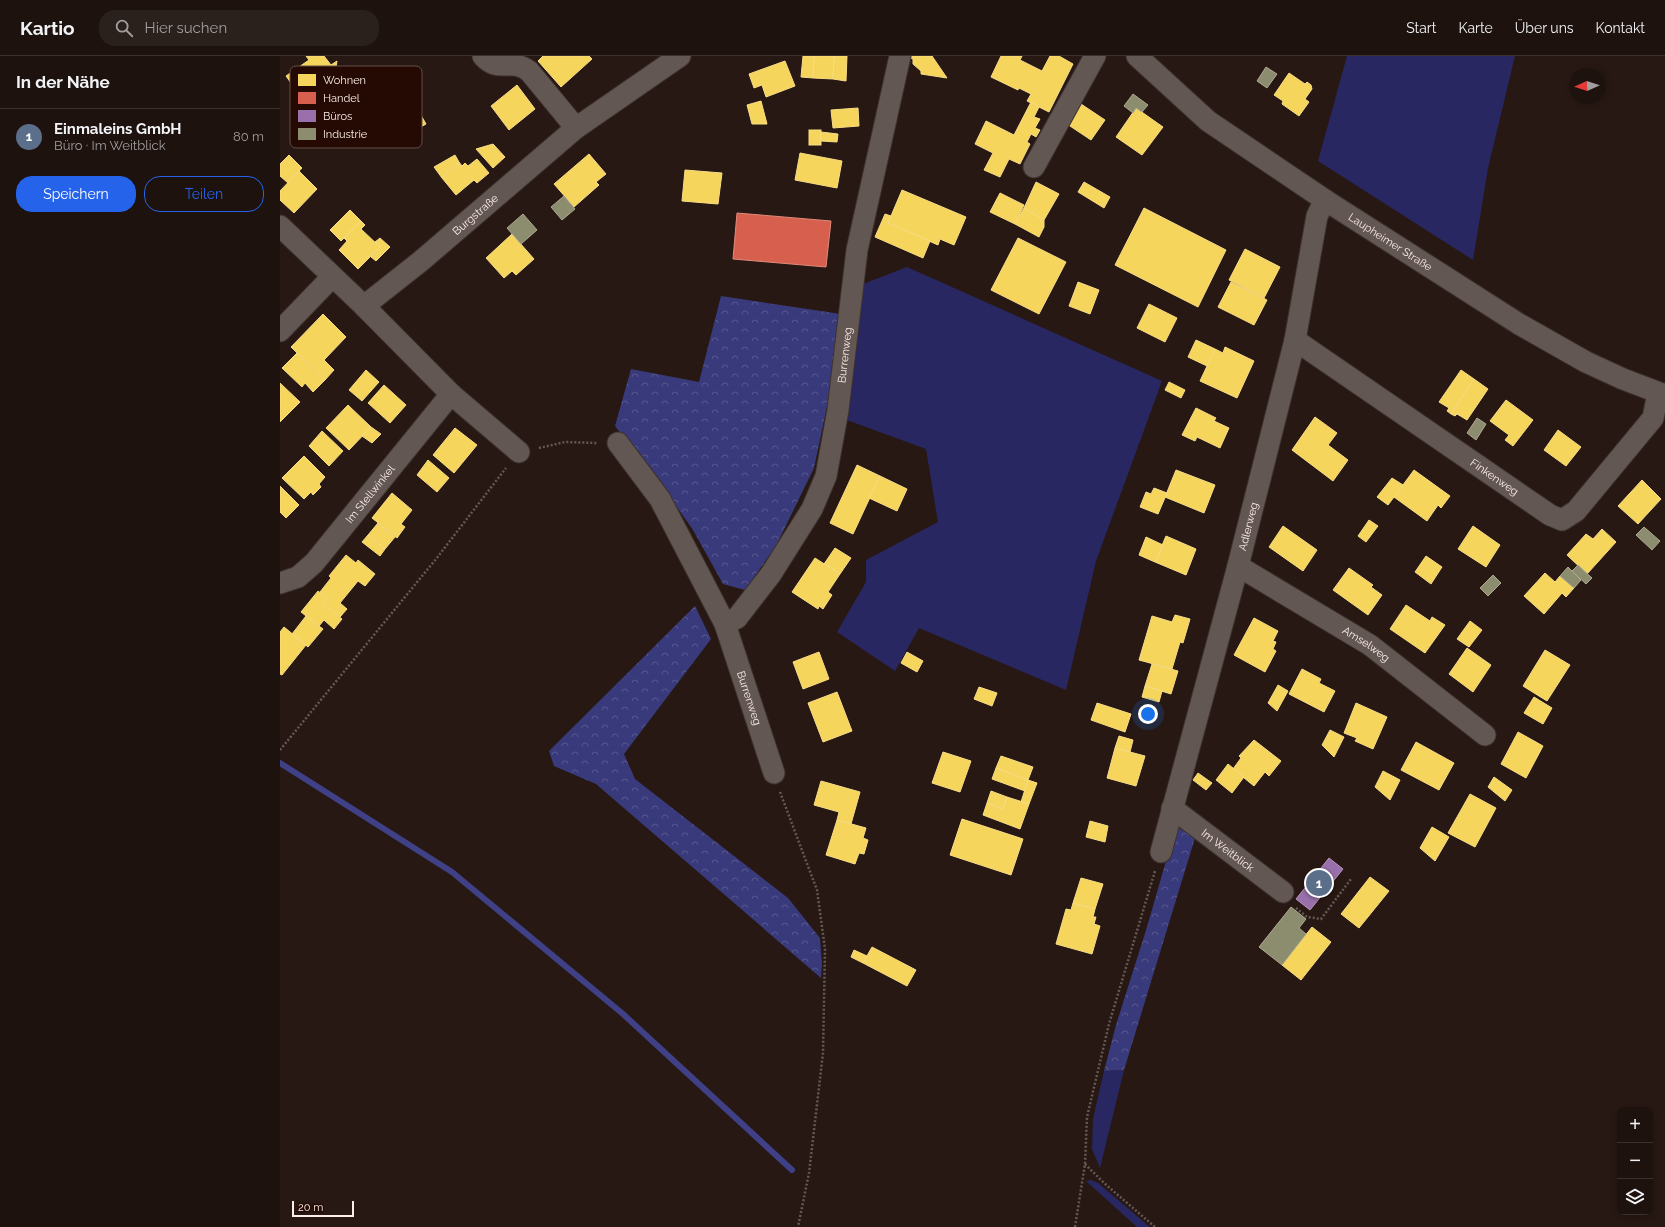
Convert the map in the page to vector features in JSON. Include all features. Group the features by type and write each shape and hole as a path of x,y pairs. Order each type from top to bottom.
{"street":[{"path":"483,56 494,65 521,65 529,71 576,128"},
{"name":"Burgstraße","path":"364,306 421,261 576,128 676,56"},
{"name":"Burrenweg","path":"725,624 737,618 771,574 812,509 826,476 838,410 858,250 900,56"},
{"path":"1034,167 1095,56"},
{"name":"Laupheimer Straße","path":"1137,56 1208,121 1325,200 1519,324 1586,362 1662,394"},
{"name":"Adlerweg","path":"1161,852 1238,566 1295,340 1317,216 1325,200"},
{"path":"280,226 364,306 452,394 519,452"},
{"path":"280,331 332,277"},
{"name":"Finkenweg","path":"1295,340 1550,515 1562,520 1576,511 1653,418 1662,394"},
{"name":"Im Stellwinkel","path":"280,583 298,577 314,563 452,394"},
{"name":"Burrenweg","path":"618,443 660,499 725,624 774,773"},
{"name":"Amselweg","path":"1238,566 1370,645 1485,735"},
{"name":"Im Weitblick","path":"1172,808 1288,899"}],"path":[{"path":"280,750 436,559 519,452 565,442 618,443"},
{"path":"774,773 817,890 825,949 823,1053 809,1173 798,1227"},
{"path":"1075,1227 1085,1164 1087,1117 1109,1024 1161,852"},
{"path":"1288,899 1307,917 1321,919 1351,879"},
{"path":"1085,1164 1104,1183 1155,1227"}],"shaded area":[{"path":"1347,56 1515,56 1488,168 1473,260 1318,161"},
{"path":"907,267 1162,381 1096,561 1066,690 919,628 895,671 837,632 866,582 866,560 938,522 926,449 844,419 863,284"},
{"path":"1124,1070 1100,1168 1092,1149 1093,1119 1104,1071"},
{"path":"1091,1180 1098,1183 1150,1227 1137,1227 1086,1181"}],"green space":[{"path":"721,296 841,314 834,373 814,468 776,546 745,590 723,584 693,530 655,476 615,426 631,369 699,382"},
{"path":"695,606 711,639 624,754 635,779 788,898 820,938 822,964 821,978 596,784 554,766 549,751"},
{"path":"1176,826 1195,838 1124,1070 1104,1071 1116,1025 1147,927"}],"building: Wohnen":[{"path":"306,56 324,56 331,65 337,61 336,66 300,66 309,60"},
{"path":"543,56 589,56 592,59 561,87 538,61"},
{"path":"803,56 814,56 813,78 801,77"},
{"path":"814,56 834,56 833,79 813,78"},
{"path":"834,56 847,56 846,81 833,79"},
{"path":"911,56 932,56 947,78 921,74 921,71 913,64 913,59 910,58"},
{"path":"1001,56 1022,56 1020,60 1042,71 1050,56 1059,56 1073,64 1049,112 1027,101 1031,94 1019,88 1018,90 991,77"},
{"path":"785,61 795,86 766,97 762,85 754,88 749,74"},
{"path":"290,73 290,82 286,76"},
{"path":"1289,73 1305,84 1307,82 1311,85 1312,89 1305,99 1309,102 1299,116 1282,104 1283,101 1274,95"},
{"path":"517,85 535,109 509,130 491,106"},
{"path":"761,101 767,124 752,124 747,105"},
{"path":"1031,102 1039,107 1034,117 1040,119 1035,128 1040,130 1036,137 1031,134 1027,142 1030,144 1020,164 1009,159 1000,177 984,170 993,153 975,144 986,121 1014,135"},
{"path":"1081,104 1105,120 1091,140 1067,124"},
{"path":"858,108 859,126 833,128 831,110"},
{"path":"1136,108 1163,127 1142,155 1116,137"},
{"path":"422,117 426,124 422,126"},
{"path":"809,130 821,130 821,145 809,145"},
{"path":"821,132 838,134 837,142 821,141"},
{"path":"493,144 505,157 493,168 476,149"},
{"path":"800,153 842,161 837,188 795,180"},
{"path":"589,154 606,174 596,182 599,185 574,207 554,184"},
{"path":"289,155 302,168 288,183 280,176 280,164"},
{"path":"455,155 459,162 442,178 434,167"},
{"path":"477,159 489,173 477,183 474,180 456,195 442,178 459,162 462,166 465,163 468,166"},
{"path":"685,170 722,173 718,204 682,201"},
{"path":"299,171 317,189 294,213 280,200 280,191"},
{"path":"1036,182 1059,194 1044,220 1024,208"},
{"path":"1084,182 1110,197 1104,208 1078,192"},
{"path":"902,190 966,217 954,245 940,239 938,245 888,223"},
{"path":"1000,193 1024,205 1015,224 990,212"},
{"path":"1024,208 1044,220 1044,227 1039,237 1015,224"},
{"path":"1144,208 1226,250 1198,307 1115,265"},
{"path":"350,210 361,221 341,241 330,230"},
{"path":"885,214 891,216 888,223 930,241 923,258 875,237"},
{"path":"361,221 365,225 361,229 380,247 358,269 339,250 347,241 344,238"},
{"path":"512,234 534,259 516,275 512,271 504,278 486,258"},
{"path":"380,238 390,247 376,261 371,257 380,247 375,242"},
{"path":"1018,238 1066,262 1039,314 991,290"},
{"path":"1245,249 1280,267 1264,298 1229,280"},
{"path":"1078,282 1099,290 1090,314 1069,306"},
{"path":"1231,282 1267,300 1254,325 1218,307"},
{"path":"1149,304 1177,318 1165,342 1137,328"},
{"path":"323,314 346,337 324,360 334,370 325,380 291,347"},
{"path":"1196,340 1215,349 1207,366 1188,357"},
{"path":"1225,347 1254,361 1237,398 1200,381 1215,349 1223,353"},
{"path":"297,353 325,380 313,392 305,383 302,387 282,368"},
{"path":"366,370 379,382 362,401 349,390"},
{"path":"1461,370 1474,379 1451,414 1447,411 1449,408 1439,402"},
{"path":"1474,379 1488,389 1467,420 1457,414 1455,416 1451,414"},
{"path":"1169,382 1185,390 1181,398 1165,390"},
{"path":"280,383 300,402 280,422"},
{"path":"384,385 406,405 390,423 368,403"},
{"path":"1506,400 1533,420 1513,446 1505,440 1509,435 1490,421"},
{"path":"348,405 371,427 349,450 326,428"},
{"path":"1196,408 1216,418 1214,421 1229,428 1220,448 1197,437 1195,441 1182,435"},
{"path":"1315,417 1337,433 1328,445 1348,460 1333,481 1292,450"},
{"path":"371,427 381,434 372,443 362,436"},
{"path":"455,428 477,445 454,473 433,455"},
{"path":"1558,430 1581,447 1566,466 1544,450"},
{"path":"322,431 343,451 329,466 309,446"},
{"path":"304,456 325,477 319,484 321,487 313,495 311,492 304,499 282,478"},
{"path":"428,460 449,478 437,492 417,475"},
{"path":"857,465 880,476 853,534 830,523"},
{"path":"1176,470 1215,485 1204,513 1165,497"},
{"path":"1414,470 1450,496 1441,508 1438,505 1427,521 1394,497"},
{"path":"880,476 907,489 897,511 869,498"},
{"path":"1392,478 1403,485 1388,505 1377,497"},
{"path":"1642,480 1661,499 1638,524 1618,506"},
{"path":"280,486 299,505 286,518 280,512"},
{"path":"1154,488 1167,493 1158,514 1140,507 1146,492 1151,494"},
{"path":"392,493 412,510 401,524 405,527 397,538 372,518"},
{"path":"1369,520 1378,526 1366,542 1358,536"},
{"path":"378,523 395,537 385,549 368,535"},
{"path":"1283,526 1317,550 1303,571 1269,547"},
{"path":"1473,526 1500,545 1486,567 1458,549"},
{"path":"1602,529 1616,542 1587,574 1567,555 1586,534 1593,539"},
{"path":"368,535 385,549 380,556 362,542"},
{"path":"1166,536 1196,549 1186,575 1155,562"},
{"path":"1146,537 1163,545 1155,562 1139,555"},
{"path":"835,548 851,558 840,574 824,564"},
{"path":"346,555 356,563 358,560 375,574 365,586 358,581 340,603 347,609 340,617 323,603 327,598 320,592 331,578 329,576"},
{"path":"1426,556 1442,567 1431,584 1415,572"},
{"path":"815,558 840,574 828,592 832,595 823,609 819,606 818,609 792,592"},
{"path":"1349,568 1373,585 1371,587 1382,595 1368,615 1333,590"},
{"path":"1545,573 1555,582 1560,576 1574,588 1566,597 1562,593 1544,614 1524,596"},
{"path":"318,591 327,598 323,603 342,619 334,629 324,620 319,626 301,612"},
{"path":"1406,605 1430,621 1432,617 1445,625 1425,653 1390,629"},
{"path":"1175,615 1190,619 1183,643 1180,642 1172,669 1139,660 1152,616 1172,622"},
{"path":"306,616 323,629 308,647 292,634"},
{"path":"1254,618 1278,631 1273,641 1276,642 1273,649 1276,651 1265,672 1234,655"},
{"path":"1470,621 1482,630 1469,647 1457,639"},
{"path":"284,627 306,645 282,675 280,674 280,632"},
{"path":"1467,648 1491,665 1473,692 1449,674"},
{"path":"1545,650 1570,665 1547,701 1523,686"},
{"path":"819,652 829,679 803,689 793,662"},
{"path":"907,652 923,661 917,672 901,663"},
{"path":"1152,664 1178,671 1171,694 1145,686"},
{"path":"1302,669 1321,679 1319,683 1335,691 1324,712 1289,694"},
{"path":"1278,685 1288,691 1277,711 1268,703"},
{"path":"1145,686 1162,691 1159,702 1142,697"},
{"path":"979,687 997,693 992,706 974,699"},
{"path":"837,692 852,731 823,742 808,703"},
{"path":"1534,697 1552,708 1543,724 1524,713"},
{"path":"1097,703 1131,714 1125,732 1091,720"},
{"path":"1356,703 1387,717 1373,749 1355,741 1357,738 1344,733"},
{"path":"1330,730 1344,737 1334,757 1322,745"},
{"path":"1518,732 1543,746 1526,778 1501,764"},
{"path":"1119,736 1133,740 1130,752 1115,748"},
{"path":"1254,740 1281,761 1269,776 1265,772 1254,786 1233,769 1241,758 1239,756"},
{"path":"1416,742 1454,763 1439,790 1401,770"},
{"path":"1115,748 1145,756 1136,786 1107,778"},
{"path":"943,752 971,761 960,792 932,783"},
{"path":"1001,756 1033,767 1028,780 996,768"},
{"path":"1228,764 1244,777 1232,793 1216,780"},
{"path":"996,768 1028,780 1025,791 992,779"},
{"path":"1383,771 1400,780 1390,800 1375,787"},
{"path":"1198,773 1212,783 1206,790 1193,780"},
{"path":"1494,777 1512,790 1505,801 1488,787"},
{"path":"1028,780 1037,783 1029,804 1021,802"},
{"path":"821,781 860,792 851,824 837,820 839,812 814,805"},
{"path":"991,791 1007,797 1003,809 987,803"},
{"path":"1470,794 1496,808 1475,847 1448,833"},
{"path":"1007,797 1029,804 1020,829 983,815 987,803 1003,809"},
{"path":"962,819 1023,839 1011,875 950,855"},
{"path":"837,820 866,828 863,838 868,840 864,854 859,853 855,864 826,855"},
{"path":"1090,821 1108,826 1105,842 1086,837"},
{"path":"1432,827 1449,837 1435,861 1420,848"},
{"path":"1370,877 1389,891 1359,928 1341,914"},
{"path":"1081,878 1103,884 1095,909 1073,903"},
{"path":"1073,903 1095,909 1093,917 1096,917 1094,924 1100,926 1092,954 1056,944 1066,909 1071,910"},
{"path":"1312,927 1331,942 1301,980 1282,965"},
{"path":"872,947 916,970 907,986 863,963"},
{"path":"854,950 867,956 863,963 851,957"}],"building: Handel":[{"path":"737,213 831,221 826,267 733,259"}],"building: Büros":[{"path":"1329,858 1343,869 1310,910 1296,899"}],"building: Industrie":[{"path":"1266,67 1277,74 1267,88 1257,81"},
{"path":"1133,94 1148,105 1142,112 1136,108 1133,113 1124,106"},
{"path":"564,196 575,209 562,220 551,207"},
{"path":"523,214 537,230 521,244 507,228"},
{"path":"1477,418 1486,424 1476,440 1467,433"},
{"path":"1644,527 1660,541 1652,550 1636,535"},
{"path":"1578,565 1592,578 1586,584 1572,571"},
{"path":"1568,567 1581,580 1574,588 1560,576"},
{"path":"1493,575 1501,583 1488,596 1480,588"},
{"path":"1291,907 1306,919 1299,928 1306,934 1282,965 1259,947"}],"waterway":[{"path":"280,763 452,872 623,1014 792,1170"}],"place":[{"name":"Einmaleins GmbH","path":"1319,883"}]}
